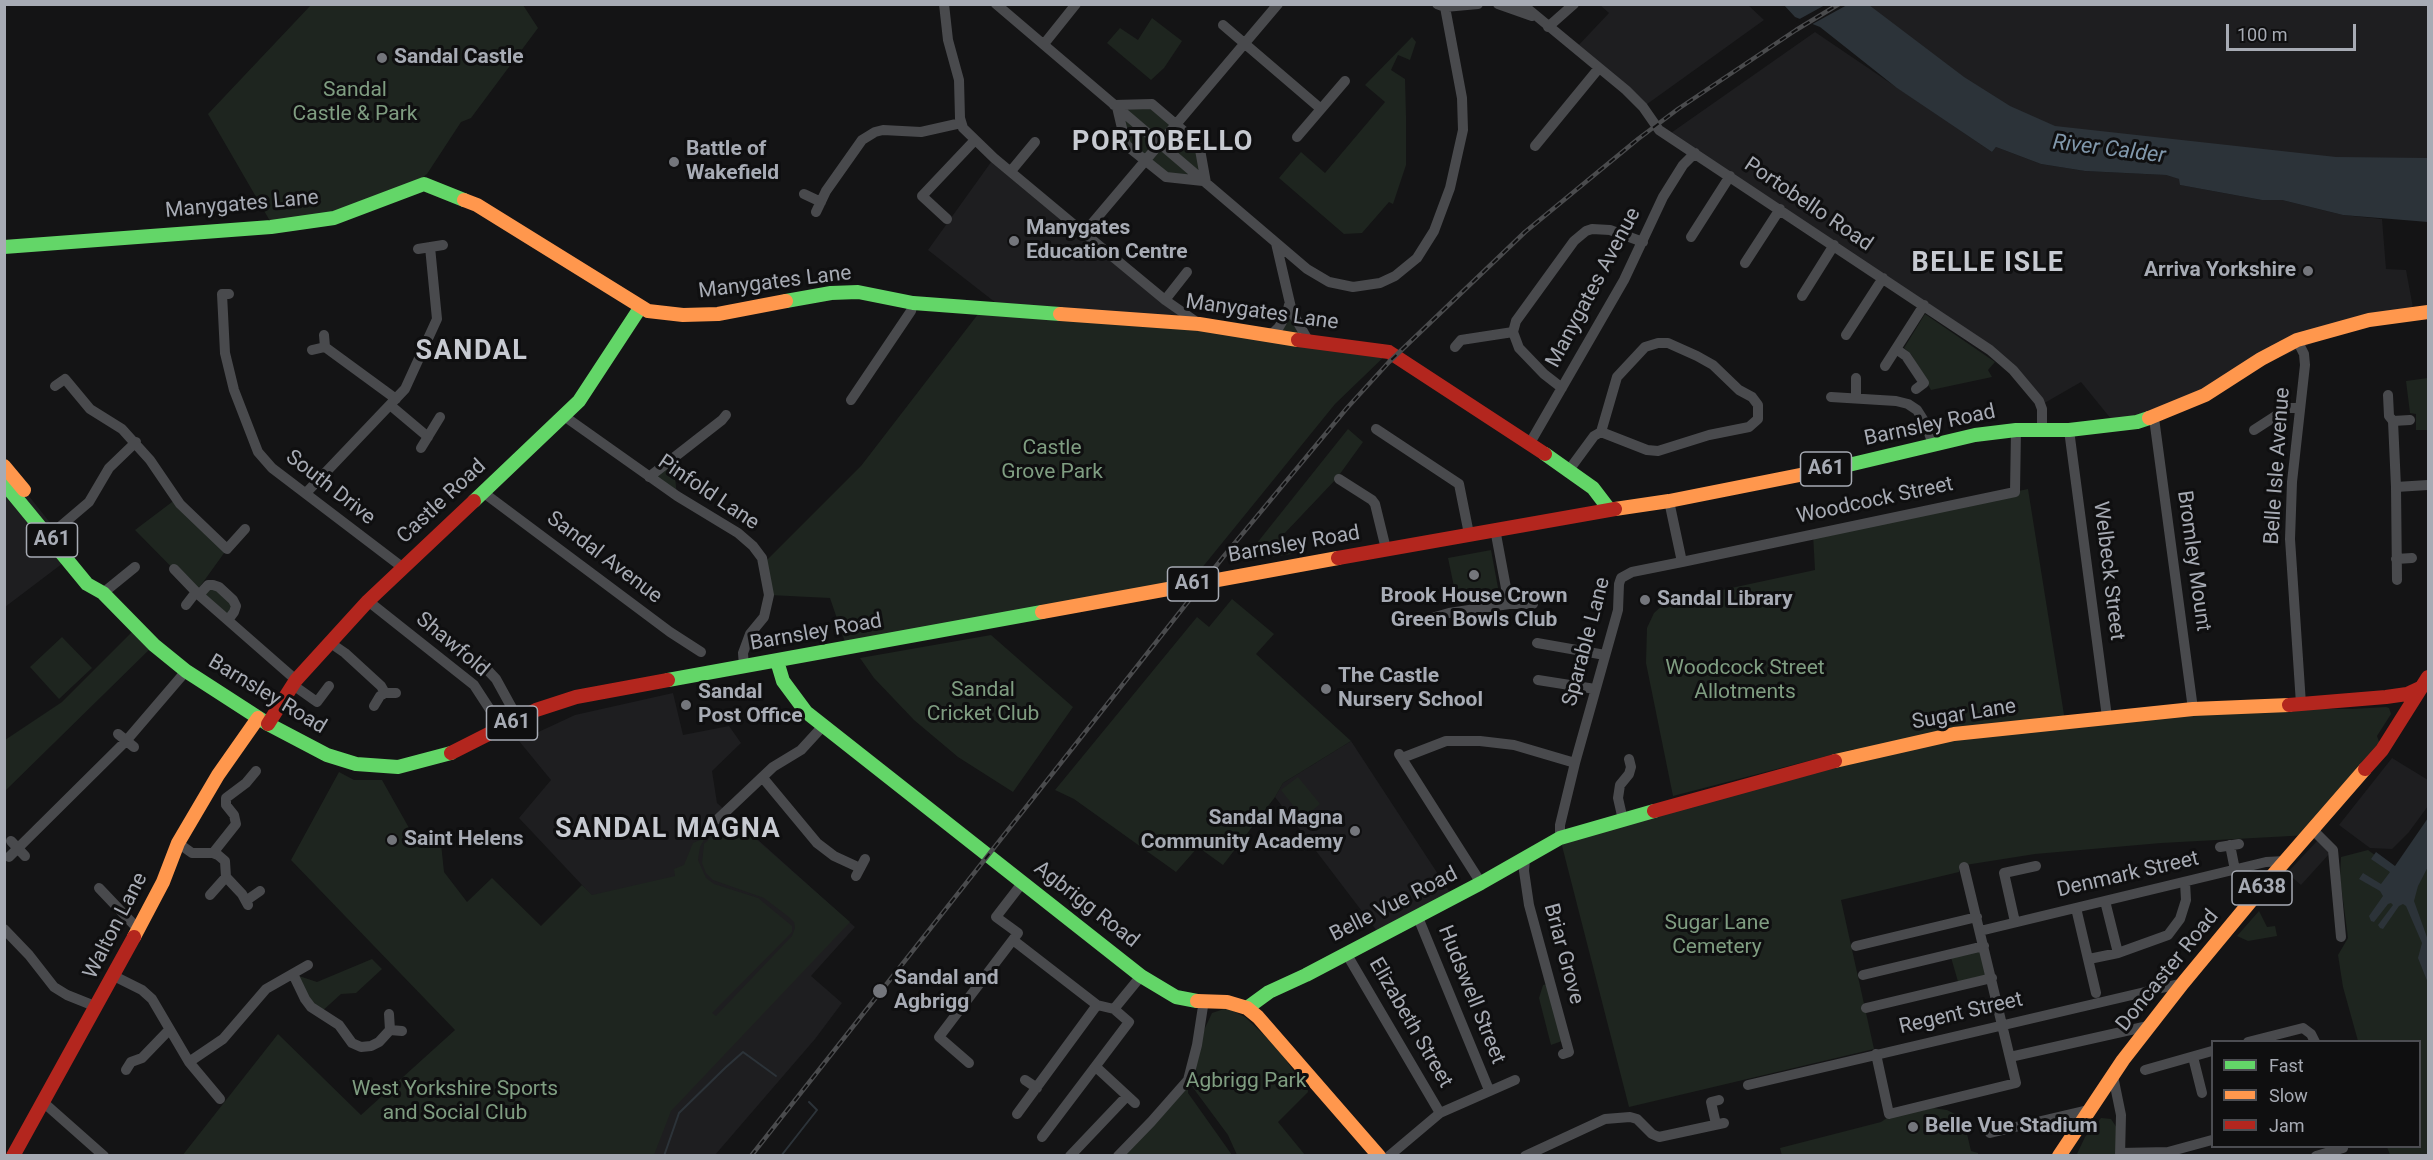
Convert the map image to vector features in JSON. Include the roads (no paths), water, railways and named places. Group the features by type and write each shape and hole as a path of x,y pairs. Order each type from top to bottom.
{"main road":[{"name":"Manygates Lane","path":"4,247 271,227 325,219 386,200 424,184 477,205 640,308 683,315 718,314 844,291 913,303 1199,324 1265,336 1389,352 1569,470 1593,488 1609,509"},
{"name":"Castle Road","path":"263,721 329,642 368,601 579,401 640,308"},
{"name":"Barnsley Road","path":"4,466 87,584 103,593 154,645 186,671 263,721 327,755 356,764 377,767 413,764 449,754 536,710 576,697 1469,534 1609,509 1669,501 1934,446 1975,435 2016,430 2069,430 2118,425 2154,418 2205,395 2261,359 2297,340 2369,320 2428,312"},
{"name":"Barnsley Road","path":"4,483 52,533"},
{"name":"Agbrigg Road","path":"777,661 781,676 806,712 1141,976 1176,997 1227,1002 1247,1008 1269,1028 1379,1155"},
{"name":"Sugar Lane","path":"1560,838 1832,762 1954,734 2193,709 2386,697 2407,694 2425,682"},
{"name":"Doncaster Road","path":"2059,1155 2113,1074 2149,1026 2382,750 2425,682"},
{"path":"2386,697 2394,700 2398,705 2402,720"},
{"name":"Walton Lane","path":"15,1155 114,976 163,882 178,843 218,775 263,721"},
{"name":"Belle Vue Road","path":"1247,1008 1269,992 1481,883 1560,838"}],"street":[{"path":"944,4 948,40 959,80 963,128 1084,233 1165,300 1199,324"},
{"path":"996,4 1317,276 1341,286 1353,287 1380,283 1395,276 1417,258 1443,210 1463,130 1462,98 1441,6 1478,4"},
{"path":"1044,44 1076,4"},
{"path":"1084,233 1278,4"},
{"name":"Portobello Road","path":"1493,4 1537,18"},
{"name":"Portobello Road","path":"1522,4 1634,98 1655,126 1990,350 2013,370 2041,405 2042,430"},
{"path":"1548,27 1574,4"},
{"path":"1223,25 1321,109"},
{"path":"1535,146 1599,68"},
{"path":"1297,137 1345,81"},
{"path":"1116,106 1152,104 1176,124 1199,144 1205,182"},
{"path":"1116,106 1126,145 1166,177 1205,182"},
{"path":"804,194 818,207 852,152 868,136 883,130 921,132 961,123"},
{"path":"947,219 922,196 975,140"},
{"path":"1011,171 1035,142"},
{"name":"Manygates Avenue","path":"1530,443 1619,289 1674,178 1695,153"},
{"path":"1691,237 1730,176"},
{"path":"1745,263 1780,209"},
{"path":"1562,388 1525,355 1515,340 1513,332 1516,321 1578,236 1586,231 1600,228 1643,242"},
{"path":"1276,243 1289,301 1296,322 1309,342"},
{"path":"418,249 443,245"},
{"path":"1802,296 1833,245"},
{"path":"306,494 405,389 437,319 430,248"},
{"path":"1165,300 1187,272"},
{"path":"1846,334 1883,278"},
{"name":"South Drive","path":"229,294 222,294 225,352 234,390 252,440 272,468 402,567"},
{"path":"1265,336 1274,333 1283,321 1289,301"},
{"path":"851,400 911,311 913,303"},
{"path":"1885,366 1924,305"},
{"path":"1455,347 1461,340 1513,332"},
{"path":"324,335 325,347 393,402 428,437"},
{"name":"Belle Isle Avenue","path":"2297,340 2305,360 2292,482 2290,539 2301,704"},
{"path":"1569,470 1594,436 1601,432 1617,377 1645,347 1668,343 1713,365 1739,390 1752,397 1758,405 1758,419 1749,427 1709,435 1658,451 1647,450 1601,432"},
{"path":"312,350 325,347"},
{"path":"1896,349 1906,356 1924,383 1916,389"},
{"path":"1856,398 1857,378"},
{"path":"56,386 64,379 90,408 122,429 136,442 180,504 227,549 245,529"},
{"path":"2388,395 2389,416 2393,421 2397,580"},
{"path":"1831,397 1896,401 1908,404 1917,410 1924,421 1934,446"},
{"path":"2254,430 2288,408 2300,408"},
{"path":"650,477 726,415"},
{"name":"Pinfold Lane","path":"564,416 696,508 738,533 753,546 762,558 769,595 764,617 750,634 743,653 744,667"},
{"path":"421,448 440,417"},
{"name":"Bromley Mount","path":"2154,418 2193,709"},
{"path":"2393,421 2410,420"},
{"path":"1376,429 1459,484 1469,534"},
{"name":"Woodcock Street","path":"1682,562 2015,492 2016,430"},
{"name":"Welbeck Street","path":"2069,430 2106,717"},
{"path":"52,533 89,502 109,468 136,442"},
{"path":"1339,479 1376,504 1386,549"},
{"path":"2396,487 2428,485"},
{"name":"Sandal Avenue","path":"484,493 670,632 701,652"},
{"path":"1669,501 1682,562"},
{"path":"1495,530 1509,604"},
{"path":"2396,559 2412,558"},
{"name":"Sparable Lane","path":"1560,838 1560,825 1575,763 1618,610 1618,584 1621,578 1632,572 1682,562"},
{"path":"103,593 135,564"},
{"path":"174,569 197,593 317,702 328,686"},
{"path":"186,604 208,585 213,585 226,593 236,606 228,620"},
{"name":"Shawfold","path":"368,601 474,685 502,728"},
{"path":"1428,619 1449,613 1509,604 1533,604"},
{"path":"329,642 391,693 376,701 374,706"},
{"path":"1537,643 1605,655"},
{"path":"480,662 496,679 518,719"},
{"path":"9,857 126,741 186,671"},
{"path":"1538,680 1595,689"},
{"path":"718,819 780,762 801,750 823,726"},
{"path":"1481,883 1400,756 1446,741 1480,741 1514,745 1575,763"},
{"path":"1623,820 1618,798 1620,785 1629,774 1631,767 1629,759"},
{"path":"213,853 236,824 234,815 226,804 226,798 258,773"},
{"path":"762,778 817,843 834,856 860,868"},
{"path":"2313,830 2333,850 2341,937"},
{"path":"178,843 192,853 218,855 225,861 226,877 248,903 260,891"},
{"path":"2229,845 2235,870"},
{"name":"Briar Grove","path":"1525,859 1524,871 1529,904 1569,1052 1563,1054"},
{"name":"Denmark Street","path":"1980,931 2266,862 2286,861"},
{"path":"2015,922 2004,873 2036,866"},
{"path":"1876,1054 1889,1114 2016,1083 1964,867"},
{"path":"210,895 226,877"},
{"path":"969,1063 939,1037 1018,933 996,916 1023,882"},
{"path":"2089,959 2168,935 2180,919 2186,900 2184,882"},
{"path":"99,888 138,929"},
{"path":"2105,901 2118,952"},
{"path":"2076,908 2097,998"},
{"name":"Hudswell Street","path":"1417,915 1489,1090"},
{"path":"1856,946 1977,917"},
{"path":"4,929 29,954 54,987 97,1007"},
{"path":"1013,940 1097,1005 1114,1009 1129,1022 1042,1137"},
{"path":"1863,975 1984,946"},
{"name":"Elizabeth Street","path":"1346,953 1440,1113"},
{"path":"189,1062 223,1039 266,989 308,965"},
{"path":"293,974 311,1007 339,1025 352,1043 362,1047 371,1046 390,1030 402,1031"},
{"path":"114,976 142,990 152,999 189,1062 220,1099"},
{"path":"1114,1009 1141,976"},
{"path":"1866,1008 1992,978"},
{"name":"Regent Street","path":"1748,1085 2003,1025 2097,998 2183,983"},
{"path":"1118,1155 1188,1080 1197,1045 1204,1000"},
{"path":"1017,1114 1097,1005"},
{"path":"388,1014 390,1030"},
{"path":"2010,1057 2149,1026"},
{"path":"2252,1040 2291,1030 2306,1029 2314,1040"},
{"path":"126,1070 131,1062 142,1058 169,1030"},
{"path":"2145,1070 2211,1051"},
{"path":"2193,1057 2202,1093"},
{"path":"1070,1155 1131,1099 1096,1067"},
{"path":"2113,1074 2120,1110 2120,1154 2168,1152 2211,1140"},
{"path":"1025,1080 1036,1088"},
{"path":"1389,1155 1440,1113 1515,1080"},
{"path":"1525,1155 1605,1119 1630,1117 1637,1119 1652,1134 1659,1137 1720,1124 1711,1102 1719,1100"},
{"path":"43,1102 104,1155"},
{"path":"1990,1133 2091,1106 2109,1104 2120,1110"},
{"path":"2316,1155 2344,1150"}],"water":[{"name":"River Calder","path":"1784,5 1869,5 1964,77 2010,106 2055,126 2336,157 2428,158 2428,222 2343,215 2282,200 2262,200 2180,185 2179,179 2166,175 2085,171 2041,164 1996,147 1992,152 1897,88 1820,27 1795,17"},
{"path":"2428,818 2428,867 2418,886 2414,901 2428,940 2428,983 2418,958 2422,943 2406,906 2403,904 2399,906 2383,929 2380,928 2378,925 2393,905 2388,904 2374,922 2371,921 2369,916 2383,896 2380,891 2359,879 2363,873 2381,884 2390,872 2371,859 2376,852 2395,866"}],"waterway":[{"path":"664,1156 679,1113 743,1052 776,1076"},
{"path":"781,1156 817,1110 809,1102"}],"railway":[{"path":"751,1156 1224,556 1347,408 1389,362 1525,232 1638,139 1678,109 1839,4"}],"place":[{"name":"Sandal Castle","path":"382,58"},
{"name":"Battle of Wakefield","path":"674,162"},
{"name":"Manygates Education Centre","path":"1014,241"},
{"name":"Arriva Yorkshire","path":"2308,271"},
{"name":"Brook House Crown Green Bowls Club","path":"1474,575"},
{"name":"Sandal Library","path":"1645,600"},
{"name":"The Castle Nursery School","path":"1326,689"},
{"name":"Sandal Post Office","path":"686,705"},
{"name":"Sandal Magna Community Academy","path":"1355,831"},
{"name":"Saint Helens","path":"392,840"},
{"name":"Sandal and Agbrigg","path":"880,991"},
{"name":"Belle Vue Stadium","path":"1913,1127"}],"district":[{"name":"PORTOBELLO","path":"1163,143"},
{"name":"BELLE ISLE","path":"1988,264"},
{"name":"SANDAL","path":"472,352"},
{"name":"SANDAL MAGNA","path":"668,830"}],"park label":[{"name":"Sandal Castle & Park","path":"355,103"},
{"name":"Castle Grove Park","path":"1052,461"},
{"name":"Woodcock Street Allotments","path":"1745,681"},
{"name":"Sandal Cricket Club","path":"983,703"},
{"name":"Sugar Lane Cemetery","path":"1717,936"},
{"name":"Agbrigg Park","path":"1246,1082"},
{"name":"West Yorkshire Sports and Social Club","path":"455,1102"}]}
